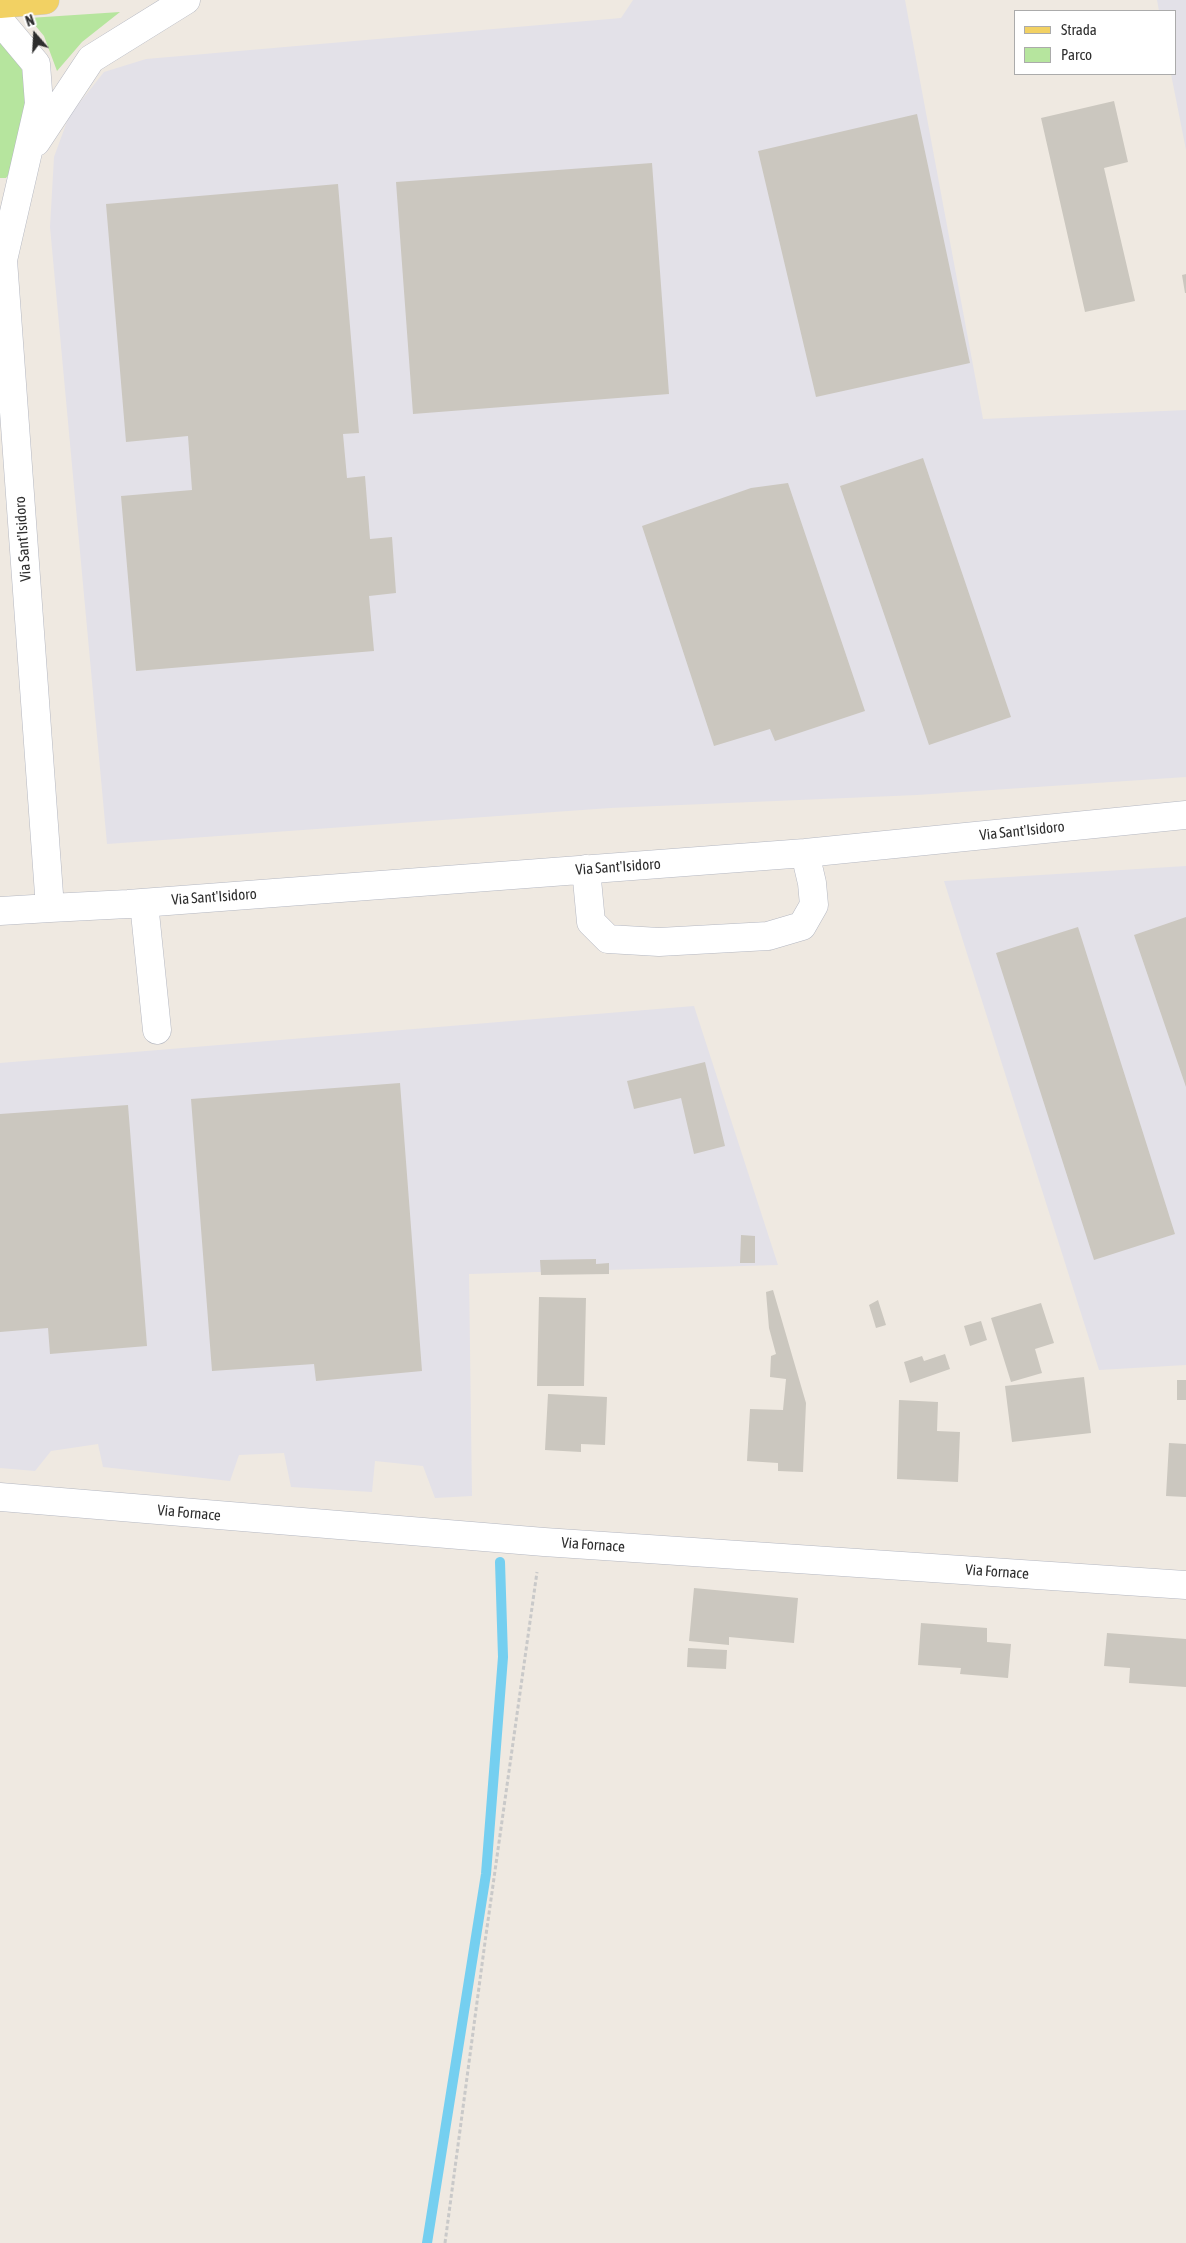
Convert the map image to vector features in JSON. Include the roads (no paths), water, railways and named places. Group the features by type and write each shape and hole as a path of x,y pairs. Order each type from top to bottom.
{"main road":[{"path":"0,4 45,0"}],"street":[{"path":"25,160 91,59 186,0"},
{"name":"Via Sant'Isidoro","path":"0,21 36,64 38,104 1,257 50,908"},
{"name":"Via Sant'Isidoro","path":"0,911 144,903 805,853 1186,815"},
{"path":"586,869 591,922 608,939 659,942 768,936 802,926 814,905 812,882 805,853"},
{"path":"144,903 157,1030"},
{"name":"Via Fornace","path":"0,1497 544,1542 1186,1585"}],"waterway":[{"path":"427,2243 486,1874 503,1657 500,1562"}]}
